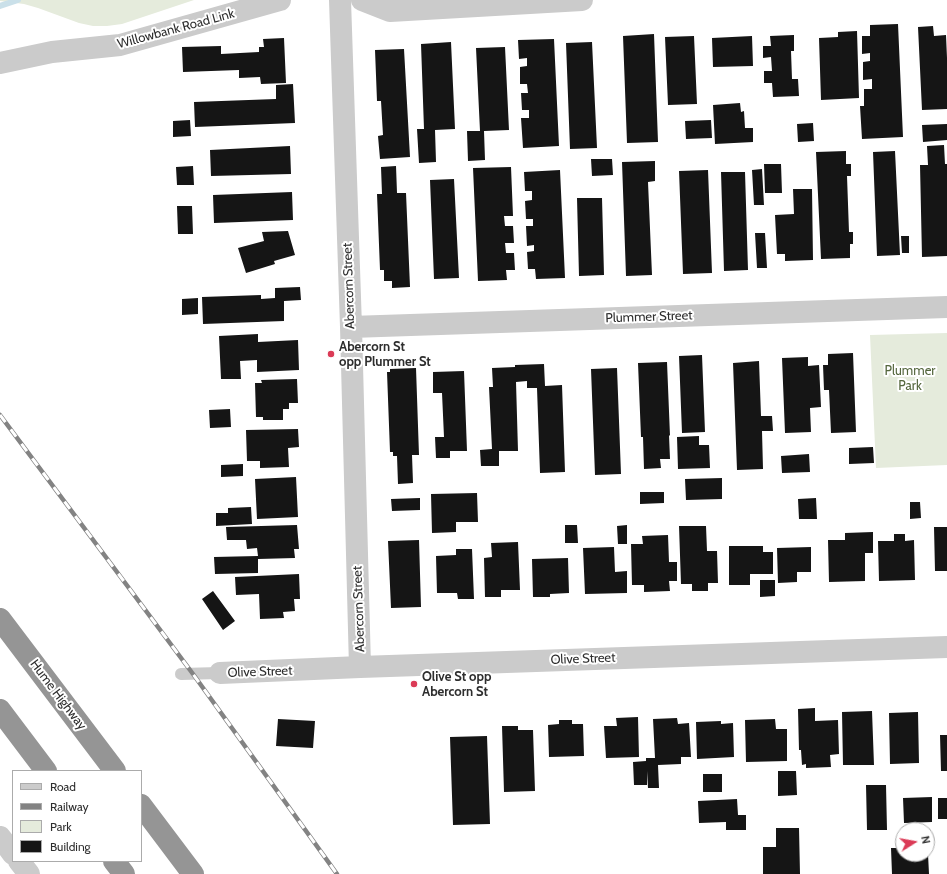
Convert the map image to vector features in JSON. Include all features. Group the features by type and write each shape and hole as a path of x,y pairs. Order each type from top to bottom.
{"highway":[{"name":"Hume Highway","path":"0,619 114,770"},
{"path":"0,710 45,770"},
{"path":"142,806 193,874"},
{"path":"115,862 124,874"}],"street":[{"name":"Willowbank Road Link","path":"0,63 52,52 120,45 280,0"},
{"name":"Abercorn Street","path":"340,0 360,667"},
{"path":"362,0 390,11 582,0"},
{"name":"Plummer Street","path":"351,327 947,307"},
{"name":"Olive Street","path":"220,673 947,646"},
{"path":"0,837 12,853"},
{"path":"20,862 29,874"}],"lane":[{"path":"181,674 220,673"}],"green space":[{"path":"0,0 194,0 122,24 93,26 79,23 24,4"},
{"name":"Plummer Park","path":"947,333 947,465 876,468 870,335"}],"building":[{"path":"898,24 903,137 862,139 860,106 864,106 864,89 872,89 872,79 863,80 863,62 870,61 870,53 862,54 862,36 870,36 870,25"},
{"path":"933,26 934,36 946,35 947,109 922,110 918,27"},
{"path":"857,31 859,98 821,100 819,38 838,37 838,32"},
{"path":"654,34 658,142 627,143 623,36"},
{"path":"794,35 794,51 791,51 792,79 798,79 799,96 773,97 772,83 764,83 764,71 772,71 771,57 763,58 763,46 771,46 770,36"},
{"path":"694,36 697,104 668,105 665,37"},
{"path":"752,36 753,66 713,67 712,38"},
{"path":"284,38 286,83 261,84 260,77 239,78 239,70 183,72 182,47 221,46 221,54 259,52 259,47 264,47 263,39"},
{"path":"554,39 559,146 523,148 521,118 529,118 529,110 522,110 521,93 528,93 527,84 520,84 520,67 527,66 527,58 519,59 518,40"},
{"path":"451,42 455,129 435,130 436,162 419,163 417,129 424,129 421,44"},
{"path":"592,42 597,148 570,149 566,43"},
{"path":"505,47 509,130 484,131 485,160 468,161 467,131 480,131 476,48"},
{"path":"404,49 410,157 380,159 378,136 383,135 381,101 377,101 375,50"},
{"path":"293,84 295,123 195,127 194,102 276,99 276,85"},
{"path":"740,103 741,112 744,111 745,128 753,128 753,142 715,144 713,105"},
{"path":"190,120 191,136 173,137 173,121"},
{"path":"711,120 712,138 686,139 685,121"},
{"path":"813,123 814,141 798,142 797,124"},
{"path":"947,124 947,140 923,142 922,125"},
{"path":"944,145 945,164 947,164 947,256 922,257 920,165 928,165 927,146"},
{"path":"290,146 291,174 211,176 210,150"},
{"path":"846,151 846,164 851,164 851,176 847,176 849,232 853,232 853,244 850,244 850,258 821,259 816,152"},
{"path":"895,151 900,255 877,256 873,152"},
{"path":"591,159 612,159 613,175 592,176"},
{"path":"655,161 655,181 648,182 652,275 626,276 622,162"},
{"path":"764,164 781,164 782,193 765,193"},
{"path":"193,166 194,185 177,185 176,167"},
{"path":"396,166 397,193 406,193 410,287 392,288 392,281 384,281 384,270 380,270 377,194 382,194 381,167"},
{"path":"511,167 513,216 504,216 505,226 513,226 514,243 505,243 506,253 514,253 515,270 506,270 507,280 478,281 473,168"},
{"path":"762,169 764,205 754,205 752,170"},
{"path":"560,170 565,278 536,279 535,269 528,269 527,252 534,251 534,245 527,246 526,226 533,226 533,219 526,219 525,201 532,200 532,191 525,191 524,172"},
{"path":"708,170 712,273 683,274 679,171"},
{"path":"721,172 745,172 748,270 724,271"},
{"path":"454,179 459,278 434,279 430,180"},
{"path":"793,189 812,189 813,260 785,261 785,254 777,254 775,215 794,214"},
{"path":"292,192 293,220 214,223 213,195"},
{"path":"577,198 602,198 604,275 579,276"},
{"path":"177,206 192,206 193,234 178,234"},
{"path":"288,231 295,255 274,261 275,264 246,273 238,248 264,241 262,232"},
{"path":"755,233 765,233 767,268 757,268"},
{"path":"901,236 909,236 909,253 902,253"},
{"path":"300,287 301,300 284,301 284,321 203,324 202,297 261,295 261,299 275,298 275,288"},
{"path":"198,298 198,314 182,315 182,299"},
{"path":"258,334 258,342 298,340 299,370 257,372 257,360 240,361 241,379 221,379 219,336"},
{"path":"853,353 856,432 831,433 829,390 824,390 823,365 828,365 828,354"},
{"path":"702,355 705,432 682,433 679,356"},
{"path":"808,357 808,366 819,365 821,407 810,408 811,432 785,433 782,358"},
{"path":"759,361 761,416 772,416 773,431 762,431 763,469 737,470 733,363"},
{"path":"667,362 670,459 660,459 661,468 644,469 638,363"},
{"path":"544,364 545,386 562,385 565,472 540,473 537,388 527,388 527,381 516,382 518,451 499,451 499,466 481,466 480,450 492,449 489,387 493,387 492,368 515,367 515,365"},
{"path":"416,368 419,455 412,455 413,483 398,484 397,456 393,456 393,452 390,452 387,372 390,372 390,369"},
{"path":"617,368 621,474 595,475 591,369"},
{"path":"464,371 467,451 450,451 450,458 436,458 435,437 444,437 442,393 433,393 433,372"},
{"path":"297,379 298,403 289,403 289,409 283,409 283,420 263,420 263,417 256,417 255,383 262,383 261,380"},
{"path":"230,409 231,427 210,428 209,410"},
{"path":"298,429 299,447 288,448 289,467 260,468 260,461 247,461 246,430"},
{"path":"699,436 699,445 709,445 710,468 678,469 677,437"},
{"path":"873,447 874,463 849,464 849,448"},
{"path":"809,454 810,472 782,473 781,456"},
{"path":"243,464 243,476 221,477 221,465"},
{"path":"296,477 298,517 257,519 255,479"},
{"path":"722,478 722,499 686,500 685,479"},
{"path":"640,492 664,492 664,503 640,504"},
{"path":"477,493 478,522 456,522 456,532 432,533 431,494"},
{"path":"420,498 420,510 392,511 391,499"},
{"path":"816,498 817,519 799,519 798,499"},
{"path":"910,502 920,502 921,518 910,519"},
{"path":"251,507 252,524 216,526 216,513 228,513 228,508"},
{"path":"297,525 299,549 294,549 295,558 258,559 258,573 215,574 214,557 258,556 257,548 247,549 246,540 227,540 226,527"},
{"path":"565,525 577,525 578,543 565,543"},
{"path":"627,525 627,544 618,544 617,526"},
{"path":"679,526 706,526 707,551 717,551 718,583 708,583 708,591 692,591 692,584 681,584"},
{"path":"934,527 947,527 947,571 935,571"},
{"path":"873,532 873,553 865,553 865,581 829,582 828,540 845,540 845,533"},
{"path":"894,534 905,534 905,541 914,540 915,580 879,581 878,541 894,541"},
{"path":"668,535 669,562 677,562 677,581 669,581 670,591 644,592 644,585 632,585 631,544 643,544 642,536"},
{"path":"419,540 421,607 391,608 388,541"},
{"path":"518,542 520,590 501,590 501,597 485,597 484,558 492,557 491,543"},
{"path":"729,546 763,546 763,552 773,552 773,574 750,574 750,585 729,585"},
{"path":"614,547 615,572 627,571 627,593 585,594 583,548"},
{"path":"811,547 811,572 797,572 797,582 778,583 777,548"},
{"path":"456,549 472,549 474,599 458,599 457,593 437,593 436,556 456,555"},
{"path":"568,558 569,593 550,594 550,597 533,597 532,559"},
{"path":"299,574 300,599 294,599 295,611 283,612 284,618 260,619 259,594 236,595 235,577"},
{"path":"760,580 775,580 775,596 760,597"},
{"path":"213,591 235,621 223,630 202,599"},
{"path":"815,708 815,721 838,720 839,754 830,755 831,767 806,768 806,764 802,765 801,750 799,750 798,709"},
{"path":"872,711 874,765 843,765 842,712"},
{"path":"918,712 919,763 890,764 889,713"},
{"path":"638,717 639,757 606,758 604,726 617,726 616,718"},
{"path":"677,718 678,724 689,723 691,757 681,757 681,764 658,765 659,788 648,788 647,771 647,785 634,785 633,762 646,761 646,758 655,758 653,719"},
{"path":"278,719 315,721 313,748 276,746"},
{"path":"775,719 776,729 787,729 787,761 746,762 745,720"},
{"path":"559,720 572,720 572,724 583,724 584,756 549,757 548,725 559,724"},
{"path":"721,721 721,724 733,723 734,757 697,759 696,722"},
{"path":"502,726 518,726 518,730 533,730 535,791 504,792"},
{"path":"940,735 947,735 947,771 941,771"},
{"path":"487,736 490,824 453,825 450,737"},
{"path":"778,771 796,771 797,795 778,796"},
{"path":"703,774 722,774 722,792 703,792"},
{"path":"866,785 886,785 887,830 867,830"},
{"path":"932,797 932,822 904,822 903,798"},
{"path":"938,798 947,798 947,819 938,819"},
{"path":"737,799 738,815 746,815 746,830 726,830 726,822 699,823 698,801"},
{"path":"776,828 799,828 800,874 763,874 763,847 776,847"},
{"path":"891,848 895,848 895,862 928,862 929,874 892,874"}],"waterway":[{"path":"0,6 18,0"}],"railway":[{"path":"0,415 193,674 337,874"}],"place":[{"name":"Abercorn St opp Plummer St","path":"331,354"},
{"name":"Olive St opp Abercorn St","path":"414,684"}]}
